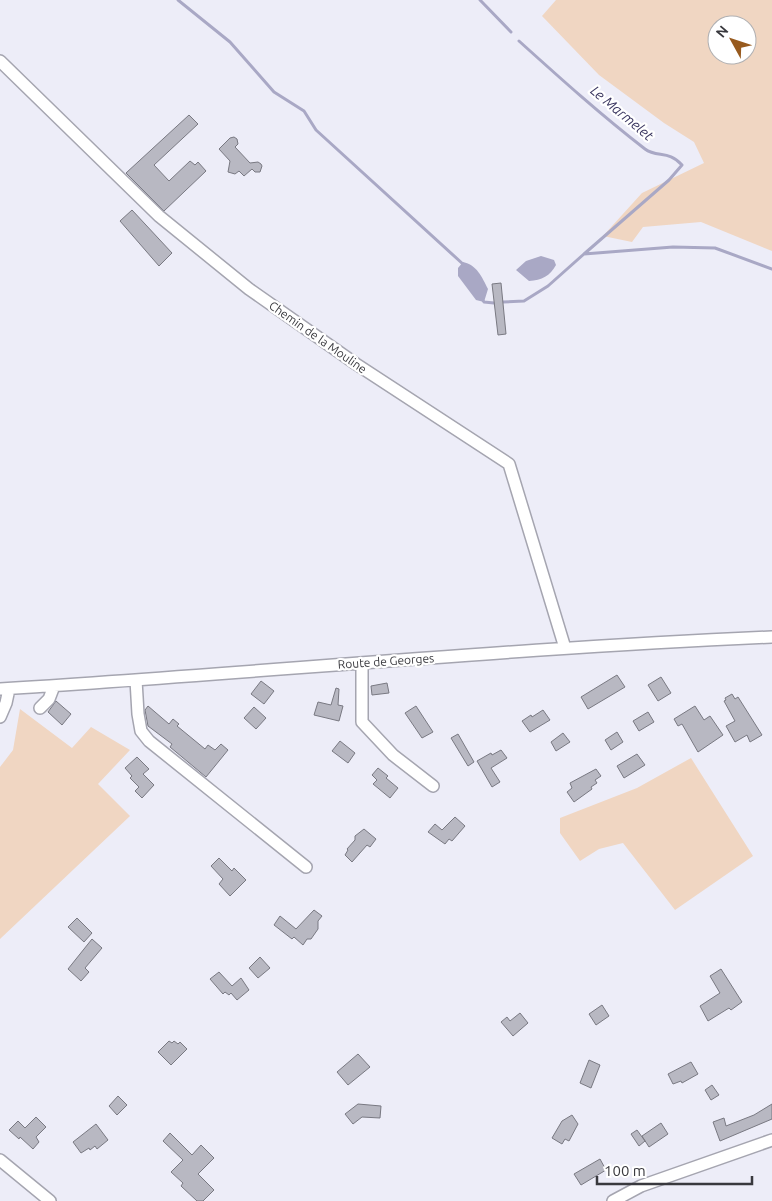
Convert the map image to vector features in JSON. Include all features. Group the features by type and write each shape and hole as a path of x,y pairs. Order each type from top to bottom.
{"street":[{"name":"Chemin de la Mouline","path":"0,60 159,216 249,289 356,364 510,464 565,648"},
{"name":"Route de Georges","path":"4,689 667,641 772,637"},
{"path":"362,664 362,722 393,755 433,786"},
{"path":"136,680 141,731 150,741 306,867"},
{"path":"40,708 49,699 54,686"},
{"path":"0,717 6,703 4,689"},
{"path":"613,1201 641,1186 772,1140"},
{"path":"0,1160 50,1201"}],"shaded area":[{"path":"556,0 772,0 772,251 701,222 643,227 632,242 603,236 642,193 704,163 694,142 664,123 599,75 542,16"},
{"path":"20,709 72,748 91,727 130,750 98,784 130,816 0,939 0,767 13,750"},
{"path":"691,758 753,856 675,910 623,843 599,849 580,861 560,833 560,818 637,788"}],"water":[{"path":"541,256 554,260 556,265 545,277 529,281 516,270 526,261"},
{"path":"463,262 479,272 484,280 488,289 484,302 476,300 458,276 458,268"}],"building":[{"path":"189,115 198,124 154,165 169,181 190,161 195,165 198,162 206,171 164,211 126,173"},
{"path":"234,137 237,139 238,144 235,147 250,163 258,162 261,164 260,172 255,172 252,169 244,176 239,171 235,174 228,172 230,161 219,149 230,138"},
{"path":"132,210 172,253 159,266 120,221"},
{"path":"501,283 506,334 498,335 492,284"},
{"path":"617,675 625,687 588,709 581,697"},
{"path":"661,677 671,693 658,701 648,685"},
{"path":"261,681 274,691 264,704 251,694"},
{"path":"387,683 389,693 372,695 371,686"},
{"path":"336,688 339,689 338,705 343,706 339,721 314,715 318,702 331,705"},
{"path":"732,694 735,699 738,697 762,735 750,742 747,735 735,742 726,726 735,721 724,701 726,700 725,698"},
{"path":"56,701 71,714 62,725 48,712"},
{"path":"148,706 169,724 173,719 179,724 177,726 205,749 208,745 215,750 221,744 228,750 206,777 170,747 172,744 148,726 145,710"},
{"path":"416,706 433,732 422,738 405,713"},
{"path":"695,706 704,720 710,716 723,735 698,752 682,724 678,726 674,719"},
{"path":"254,707 266,718 256,729 244,718"},
{"path":"543,710 550,720 530,732 522,721"},
{"path":"648,712 654,722 639,731 633,721"},
{"path":"617,732 623,742 611,750 605,740"},
{"path":"563,733 570,742 556,751 551,742"},
{"path":"458,734 474,762 468,766 451,738"},
{"path":"340,741 355,753 348,763 332,751"},
{"path":"501,750 507,758 491,768 500,782 492,787 477,761"},
{"path":"637,754 645,765 624,778 617,766"},
{"path":"137,757 149,769 143,774 154,785 142,798 135,791 139,787 130,778 132,776 125,768"},
{"path":"378,768 398,788 390,798 373,784 377,780 372,775"},
{"path":"596,769 601,776 595,780 597,783 574,802 567,792 572,788 570,783"},
{"path":"455,817 465,826 452,841 449,839 445,844 428,832 435,824 442,830"},
{"path":"364,829 376,839 370,847 367,845 352,862 345,855 347,849 355,840 355,836"},
{"path":"219,858 232,871 234,868 246,880 230,896 219,884 223,879 211,866"},
{"path":"314,910 322,916 318,921 318,929 311,939 307,939 303,945 274,925 280,916 296,929"},
{"path":"77,918 92,933 84,942 68,927"},
{"path":"92,939 102,948 85,968 89,972 81,981 68,969"},
{"path":"260,957 270,968 258,978 249,968"},
{"path":"721,969 742,1002 731,1010 729,1008 708,1021 700,1006 720,993 710,976"},
{"path":"219,972 232,986 241,978 249,990 237,1000 231,993 229,995 225,992 223,994 210,979"},
{"path":"602,1005 609,1016 596,1025 589,1014"},
{"path":"520,1013 528,1023 513,1036 501,1022 507,1017 510,1021"},
{"path":"169,1041 172,1043 174,1041 178,1044 180,1042 187,1049 171,1065 158,1052"},
{"path":"358,1054 370,1067 348,1085 337,1072"},
{"path":"589,1060 600,1065 591,1088 580,1083"},
{"path":"691,1062 698,1074 682,1083 681,1081 673,1084 668,1074"},
{"path":"712,1085 719,1095 711,1100 705,1090"},
{"path":"118,1096 127,1105 117,1115 109,1106"},
{"path":"358,1104 381,1106 380,1118 362,1117 353,1124 345,1114"},
{"path":"772,1104 772,1119 720,1141 713,1122 724,1118 726,1126 754,1115"},
{"path":"572,1115 578,1124 569,1141 565,1139 562,1144 552,1138 562,1121"},
{"path":"36,1117 46,1127 36,1137 39,1142 33,1149 9,1130 18,1121 25,1128"},
{"path":"661,1123 668,1134 649,1147 642,1136"},
{"path":"96,1124 108,1140 97,1149 95,1146 81,1153 73,1142"},
{"path":"637,1130 645,1141 639,1146 631,1134"},
{"path":"170,1133 192,1155 201,1145 214,1158 198,1174 214,1190 203,1201 197,1201 181,1186 183,1183 171,1172 183,1160 163,1141"},
{"path":"600,1159 606,1170 581,1185 574,1174"}],"waterway":[{"path":"178,0 230,42 274,92 304,111 316,130 464,265"},
{"name":"Le Marmelet","path":"480,0 511,32"},
{"name":"Le Marmelet","path":"519,41 597,110 645,149 672,157 682,165 669,180 584,254"},
{"path":"503,302 524,301 548,286 584,254 673,247 715,248 772,269"},
{"path":"482,299 484,302 494,303"}]}
